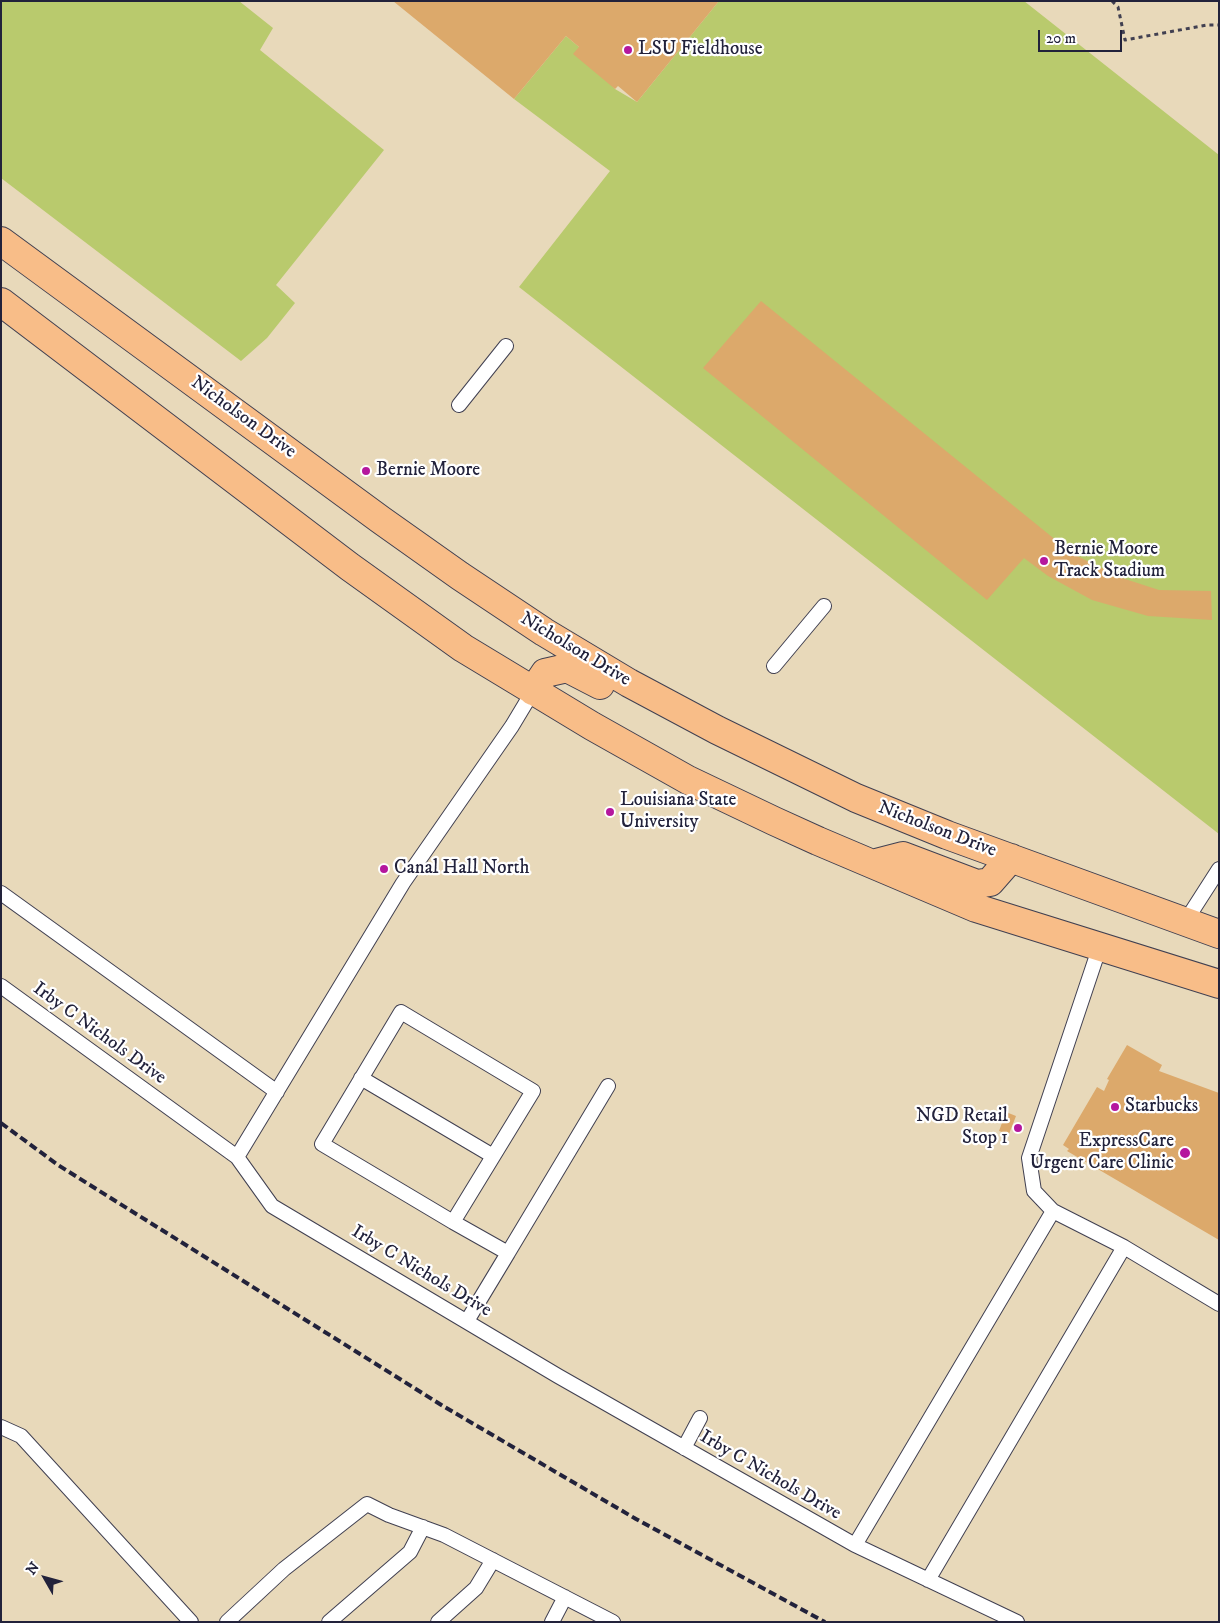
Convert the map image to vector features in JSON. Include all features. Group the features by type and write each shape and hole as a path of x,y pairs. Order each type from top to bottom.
{"main road":[{"name":"Nicholson Drive","path":"1,241 460,576 544,632 629,683 717,730 856,798 947,835 1012,851 1219,934"},
{"path":"1,302 358,572 463,648 592,726 688,780 818,841 976,908 1219,984"},
{"path":"533,691 545,674 567,668 638,705 717,730"},
{"path":"872,864 903,856 977,884 990,882 1012,851"}],"lane":[{"path":"458,405 506,346"},
{"path":"774,666 824,606"},
{"path":"237,1157 403,883 512,726 533,691"},
{"path":"1186,922 1219,869"},
{"path":"1,893 277,1092"},
{"path":"1100,946 1029,1158 1034,1191 1053,1212 1124,1246 1219,1304"},
{"name":"Irby C Nichols Drive","path":"1,986 237,1157 272,1206 558,1376 854,1545 1017,1622"},
{"path":"454,1222 533,1091 401,1012 322,1144 454,1222 508,1253"},
{"path":"361,1078 494,1156"},
{"path":"467,1321 608,1086"},
{"path":"854,1545 1053,1212"},
{"path":"928,1580 1124,1246"},
{"path":"684,1448 700,1418"},
{"path":"1,1427 21,1436 191,1622"},
{"path":"227,1622 284,1569 367,1504 389,1515 444,1535 613,1622"},
{"path":"329,1622 410,1552 422,1527"},
{"path":"438,1622 476,1588 493,1560"},
{"path":"552,1622 565,1597"}],"path":[{"path":"1112,1 1118,7 1126,40 1207,25 1219,25"}],"shaded area":[{"name":"Louisiana State University","path":"1,1 1219,1 1219,1622 1,1622"}],"green space":[{"path":"1,1 239,1 273,28 260,50 384,150 276,285 295,303 267,338 241,361 1,178"},
{"name":"Bernie Moore Track Stadium","path":"719,1 1024,1 1219,155 1219,834 519,287 610,171 514,99 566,36 579,47 615,89 637,102"}],"building":[{"name":"LSU Fieldhouse","path":"393,1 719,1 637,102 618,86 615,89 573,54 579,47 566,36 514,99"},
{"path":"761,301 1073,554 1122,578 1159,590 1211,591 1212,620 1148,616 1092,600 1048,576 1024,558 987,600 703,368"},
{"path":"1127,1045 1162,1065 1159,1071 1219,1093 1219,1240 1067,1151 1069,1149 1063,1145 1097,1087 1104,1091 1109,1080 1107,1079"},
{"path":"1006,1112 1016,1116 1009,1134 999,1131"}],"railway":[{"path":"1,1123 58,1165 443,1406 636,1519 825,1622"}],"place":[{"name":"LSU Fieldhouse","path":"628,50"},
{"name":"Bernie Moore","path":"366,471"},
{"name":"Bernie Moore Track Stadium","path":"1044,561"},
{"name":"Louisiana State University","path":"610,812"},
{"name":"Canal Hall North","path":"384,869"},
{"name":"Starbucks","path":"1115,1107"},
{"name":"NGD Retail Stop 1","path":"1018,1128"},
{"name":"ExpressCare Urgent Care Clinic","path":"1185,1153"}]}
